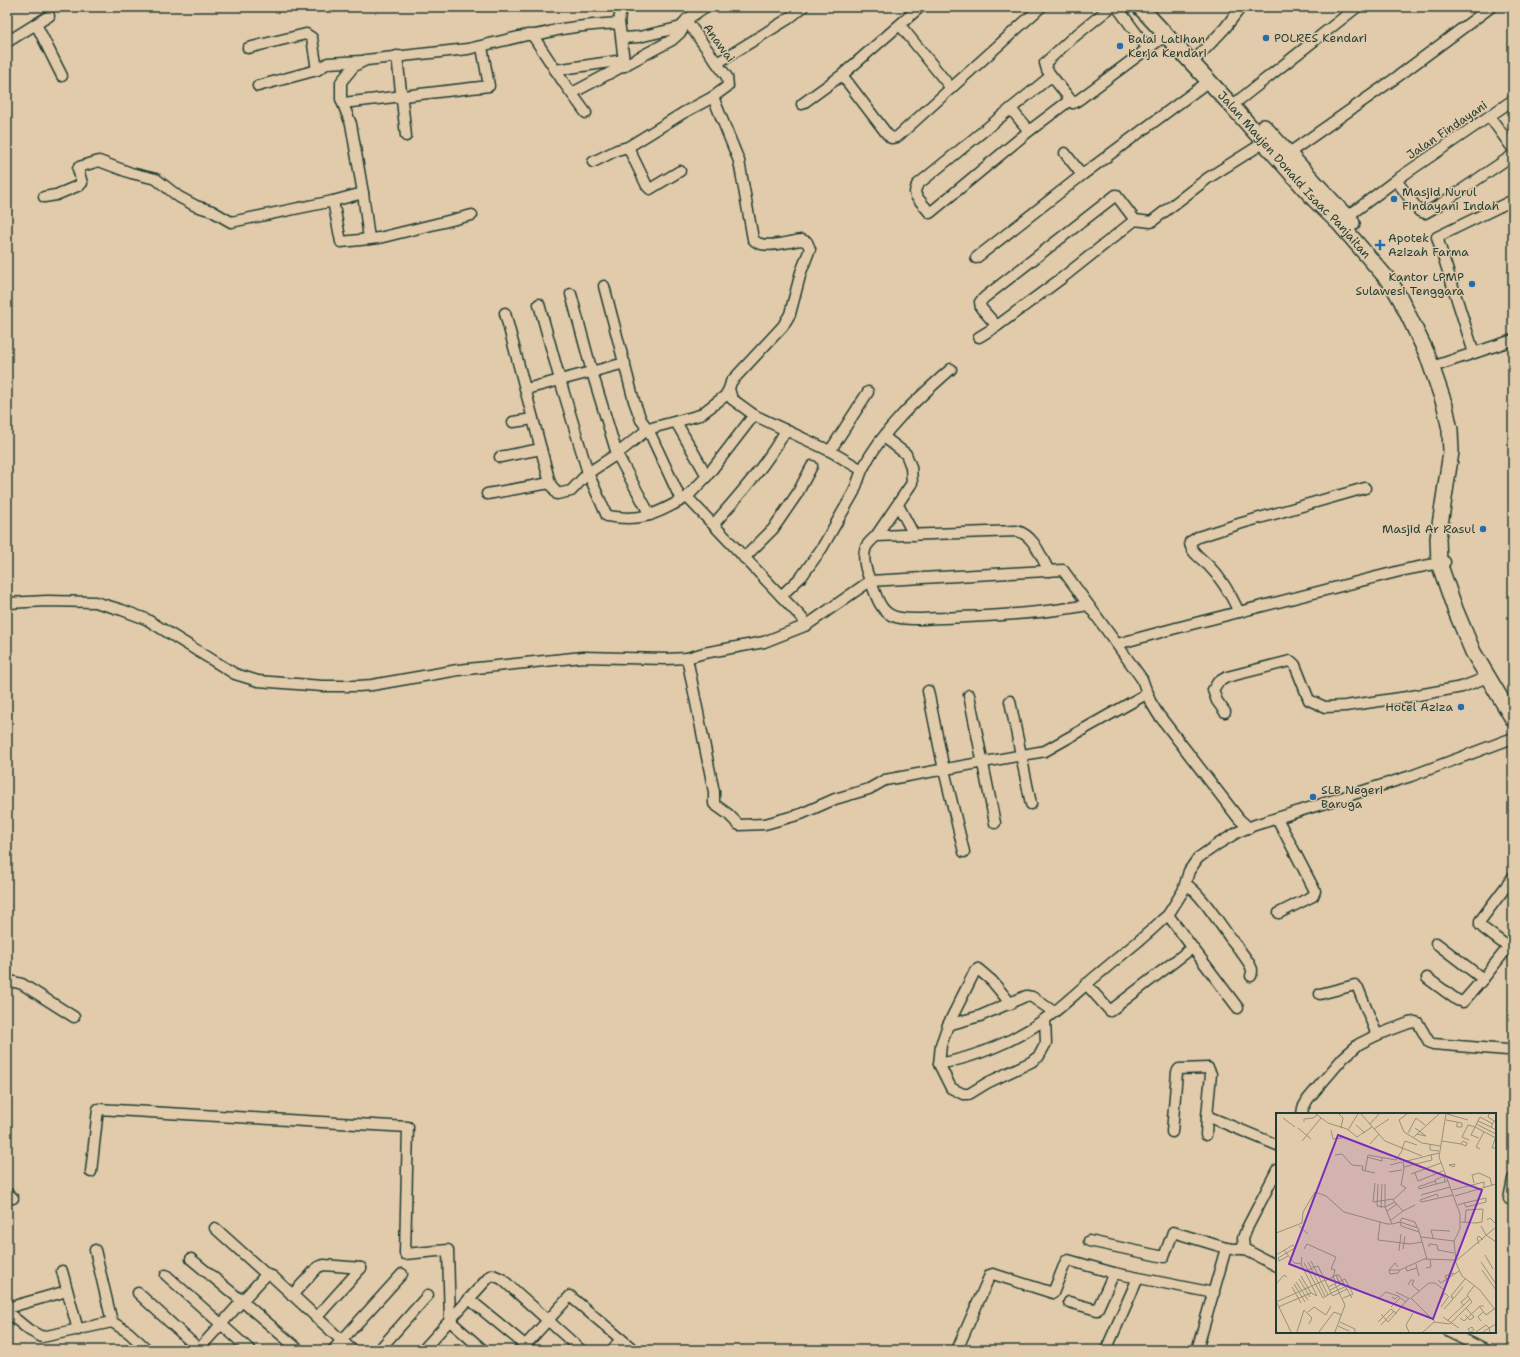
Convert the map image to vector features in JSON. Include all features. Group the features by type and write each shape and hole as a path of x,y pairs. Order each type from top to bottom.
{"highway":[{"name":"Jalan Mayjen Donald Isaac Panjaitan","path":"1140,7 1166,35 1196,59 1240,100 1287,151 1339,223 1391,283 1436,366"},
{"name":"Jalan Mayjen Donald Isaac Panjaitan","path":"1154,7 1196,59 1209,81 1265,142 1319,196 1347,217 1398,276 1424,323 1436,366 1450,437 1451,452 1448,481 1438,538 1443,562 1454,609 1473,652 1513,719"},
{"name":"Jalan Mayjen Donald Isaac Panjaitan","path":"1443,562 1450,574 1483,649 1513,701"}],"street":[{"path":"621,7 619,23 624,63"},
{"name":"Anawai","path":"705,7 684,24 727,77 728,86 713,97"},
{"path":"717,63 771,30 803,7"},
{"path":"802,104 842,74 920,7"},
{"path":"842,74 891,138 897,137 1041,7"},
{"path":"1111,7 1070,40 1045,63 1045,67 1051,76 1073,103 1077,102 1166,35"},
{"path":"1117,7 1148,49"},
{"path":"1196,59 1241,7"},
{"path":"1240,100 1357,7"},
{"path":"1287,151 1480,7"},
{"path":"1287,151 1397,77 1491,7"},
{"path":"7,42 48,16"},
{"path":"258,86 317,70 328,63 482,47 527,35 533,36 592,24 619,23"},
{"path":"36,24 62,76"},
{"path":"622,38 639,37 684,24"},
{"path":"576,91 624,63 672,40 682,31 684,24"},
{"path":"900,25 951,88"},
{"path":"248,48 306,34 312,38 317,70"},
{"path":"533,36 586,113"},
{"path":"343,103 489,86 482,47"},
{"path":"398,56 406,136"},
{"path":"366,60 354,66 341,82 341,99 351,124 369,239"},
{"path":"555,70 624,63"},
{"path":"1051,76 917,185 915,192 916,196 930,214 1029,131 1070,100"},
{"path":"976,258 1082,175 1209,81"},
{"path":"505,313 550,483 557,494 571,491 588,473 617,454 648,429 700,415 725,396 731,382 784,326 790,314 801,272 810,249 807,242 802,240 766,246 755,242 739,161 713,97 628,146 594,162"},
{"name":"Jalan Findayani","path":"1347,217 1396,180 1513,100"},
{"path":"1012,109 1029,131"},
{"path":"1490,117 1513,149"},
{"path":"979,337 997,326 1062,278 1135,220 1151,222 1208,178 1265,142"},
{"path":"628,146 647,186 650,188 680,171"},
{"path":"1065,153 1082,175"},
{"path":"1396,180 1419,211 1424,213 1441,204 1513,155"},
{"path":"44,197 56,195 80,185 82,183 79,167 91,162 99,161 131,173 156,179 179,197 196,206 212,211 231,222 363,193"},
{"path":"997,326 981,308 980,302 1075,226 1116,195 1135,220"},
{"path":"333,200 341,242 389,236 472,215"},
{"path":"1474,353 1437,237 1513,200"},
{"path":"604,286 634,401 641,420 648,429 684,499 714,524 744,558 801,617 807,626"},
{"path":"571,294 592,372 617,454 650,515"},
{"path":"539,304 588,473 607,516 625,519 644,517 666,509 684,499 707,476 754,415"},
{"path":"1436,366 1513,340"},
{"path":"526,389 625,363"},
{"path":"781,596 802,576 822,548 854,492 862,470 884,437 900,416 951,369"},
{"path":"729,389 730,396 735,402 754,415 830,451 862,470"},
{"path":"830,451 868,392"},
{"path":"513,422 533,419"},
{"path":"676,422 707,476"},
{"path":"714,524 758,472 786,430"},
{"path":"884,437 906,454 911,467 912,483 876,536 866,547 865,555 870,581 882,608 888,614 896,618 912,619 1007,615 1088,605"},
{"path":"500,457 541,449"},
{"path":"744,558 773,529 797,494 812,466"},
{"path":"487,494 550,483"},
{"path":"1239,612 1225,585 1194,551 1190,546 1190,542 1198,537 1242,523 1365,488"},
{"path":"898,505 914,535"},
{"path":"876,536 1022,532 1032,541 1048,571"},
{"path":"1117,644 1404,570 1443,562"},
{"path":"7,603 47,601 95,602 146,619 235,674 258,681 322,686 366,685 458,670 583,657 666,659 687,658 764,642 807,626 870,581 1063,570 1142,679 1150,701 1158,714 1239,819 1249,828"},
{"path":"687,658 714,792 714,804 728,814 739,825 765,824 801,814 835,799 869,789 885,780 1021,756 1050,749 1148,693"},
{"path":"1225,712 1214,696 1213,690 1218,682 1227,677 1290,661 1295,665 1309,700 1325,707 1345,706 1407,697 1462,687 1488,677"},
{"path":"928,691 944,770 964,852"},
{"path":"969,695 995,823"},
{"path":"1010,701 1031,804"},
{"path":"939,1064 956,1061 996,1046 1030,1029 1070,1000 1086,984 1168,915 1186,884 1189,871 1198,858 1218,844 1249,828 1411,776 1513,738"},
{"path":"1277,818 1315,891 1313,896 1279,913"},
{"path":"1427,978 1461,1002 1465,1001 1510,944 1483,928 1480,925 1480,921 1513,877"},
{"path":"1186,884 1201,898 1243,955 1252,968 1251,976"},
{"path":"1168,915 1238,1008"},
{"path":"1436,944 1483,979"},
{"path":"1086,984 1110,1011 1192,948"},
{"path":"1011,1004 988,977 978,969 975,971 948,1025 942,1045 939,1064 951,1088 963,1094 969,1094 987,1083 1031,1062 1039,1056 1046,1042 1045,1019"},
{"path":"7,980 22,984 74,1017"},
{"path":"1320,994 1355,985 1358,988 1377,1035"},
{"path":"948,1025 980,1016 1030,996 1054,1012"},
{"path":"1302,1113 1308,1099 1344,1058 1360,1044 1377,1035 1415,1022 1421,1026 1429,1042 1433,1044 1507,1050"},
{"path":"1172,1132 1179,1069 1208,1068 1210,1074 1206,1135"},
{"path":"91,1172 98,1109 408,1127 405,1254 448,1250 450,1321 483,1350"},
{"path":"1207,1116 1276,1145"},
{"path":"1244,1248 1243,1238 1246,1230 1276,1172"},
{"path":"1509,1199 1513,1179"},
{"path":"215,1228 267,1275 272,1276 352,1350"},
{"path":"1089,1241 1164,1257 1173,1232 1226,1248 1244,1248 1276,1265"},
{"path":"1197,1350 1226,1248"},
{"path":"95,1250 112,1322 128,1332 148,1350"},
{"path":"191,1259 299,1350"},
{"path":"957,1350 990,1275 993,1274 1053,1293 1066,1261 1068,1260 1114,1273 1214,1293"},
{"path":"292,1295 318,1267 324,1264 361,1268 316,1318"},
{"path":"62,1271 78,1330"},
{"path":"1069,1302 1097,1310 1114,1273"},
{"path":"333,1350 402,1274"},
{"path":"166,1275 250,1350"},
{"path":"138,1293 199,1350 220,1324 267,1275"},
{"path":"423,1350 486,1279 493,1275 502,1279 548,1320 570,1346 581,1350"},
{"path":"1106,1350 1138,1278"},
{"path":"7,1308 67,1291"},
{"path":"379,1350 428,1295"},
{"path":"469,1299 523,1348 570,1296 634,1350"},
{"path":"7,1312 29,1330 42,1337 112,1322"},
{"path":"1451,1333 1485,1350"},
{"path":"612,1350 621,1339"}],"place":[{"name":"POLRES Kendari","path":"1266,38"},
{"name":"Balai Latihan Kerja Kendari","path":"1120,46"},
{"name":"Masjid Nurul Findayani Indah","path":"1394,199"},
{"name":"Apotek Azizah Farma","path":"1380,245"},
{"name":"Kantor LPMP Sulawesi Tenggara","path":"1472,284"},
{"name":"Masjid Ar Rasul","path":"1483,529"},
{"name":"Hotel Aziza","path":"1461,707"},
{"name":"SLB Negeri Baruga","path":"1313,797"}]}
